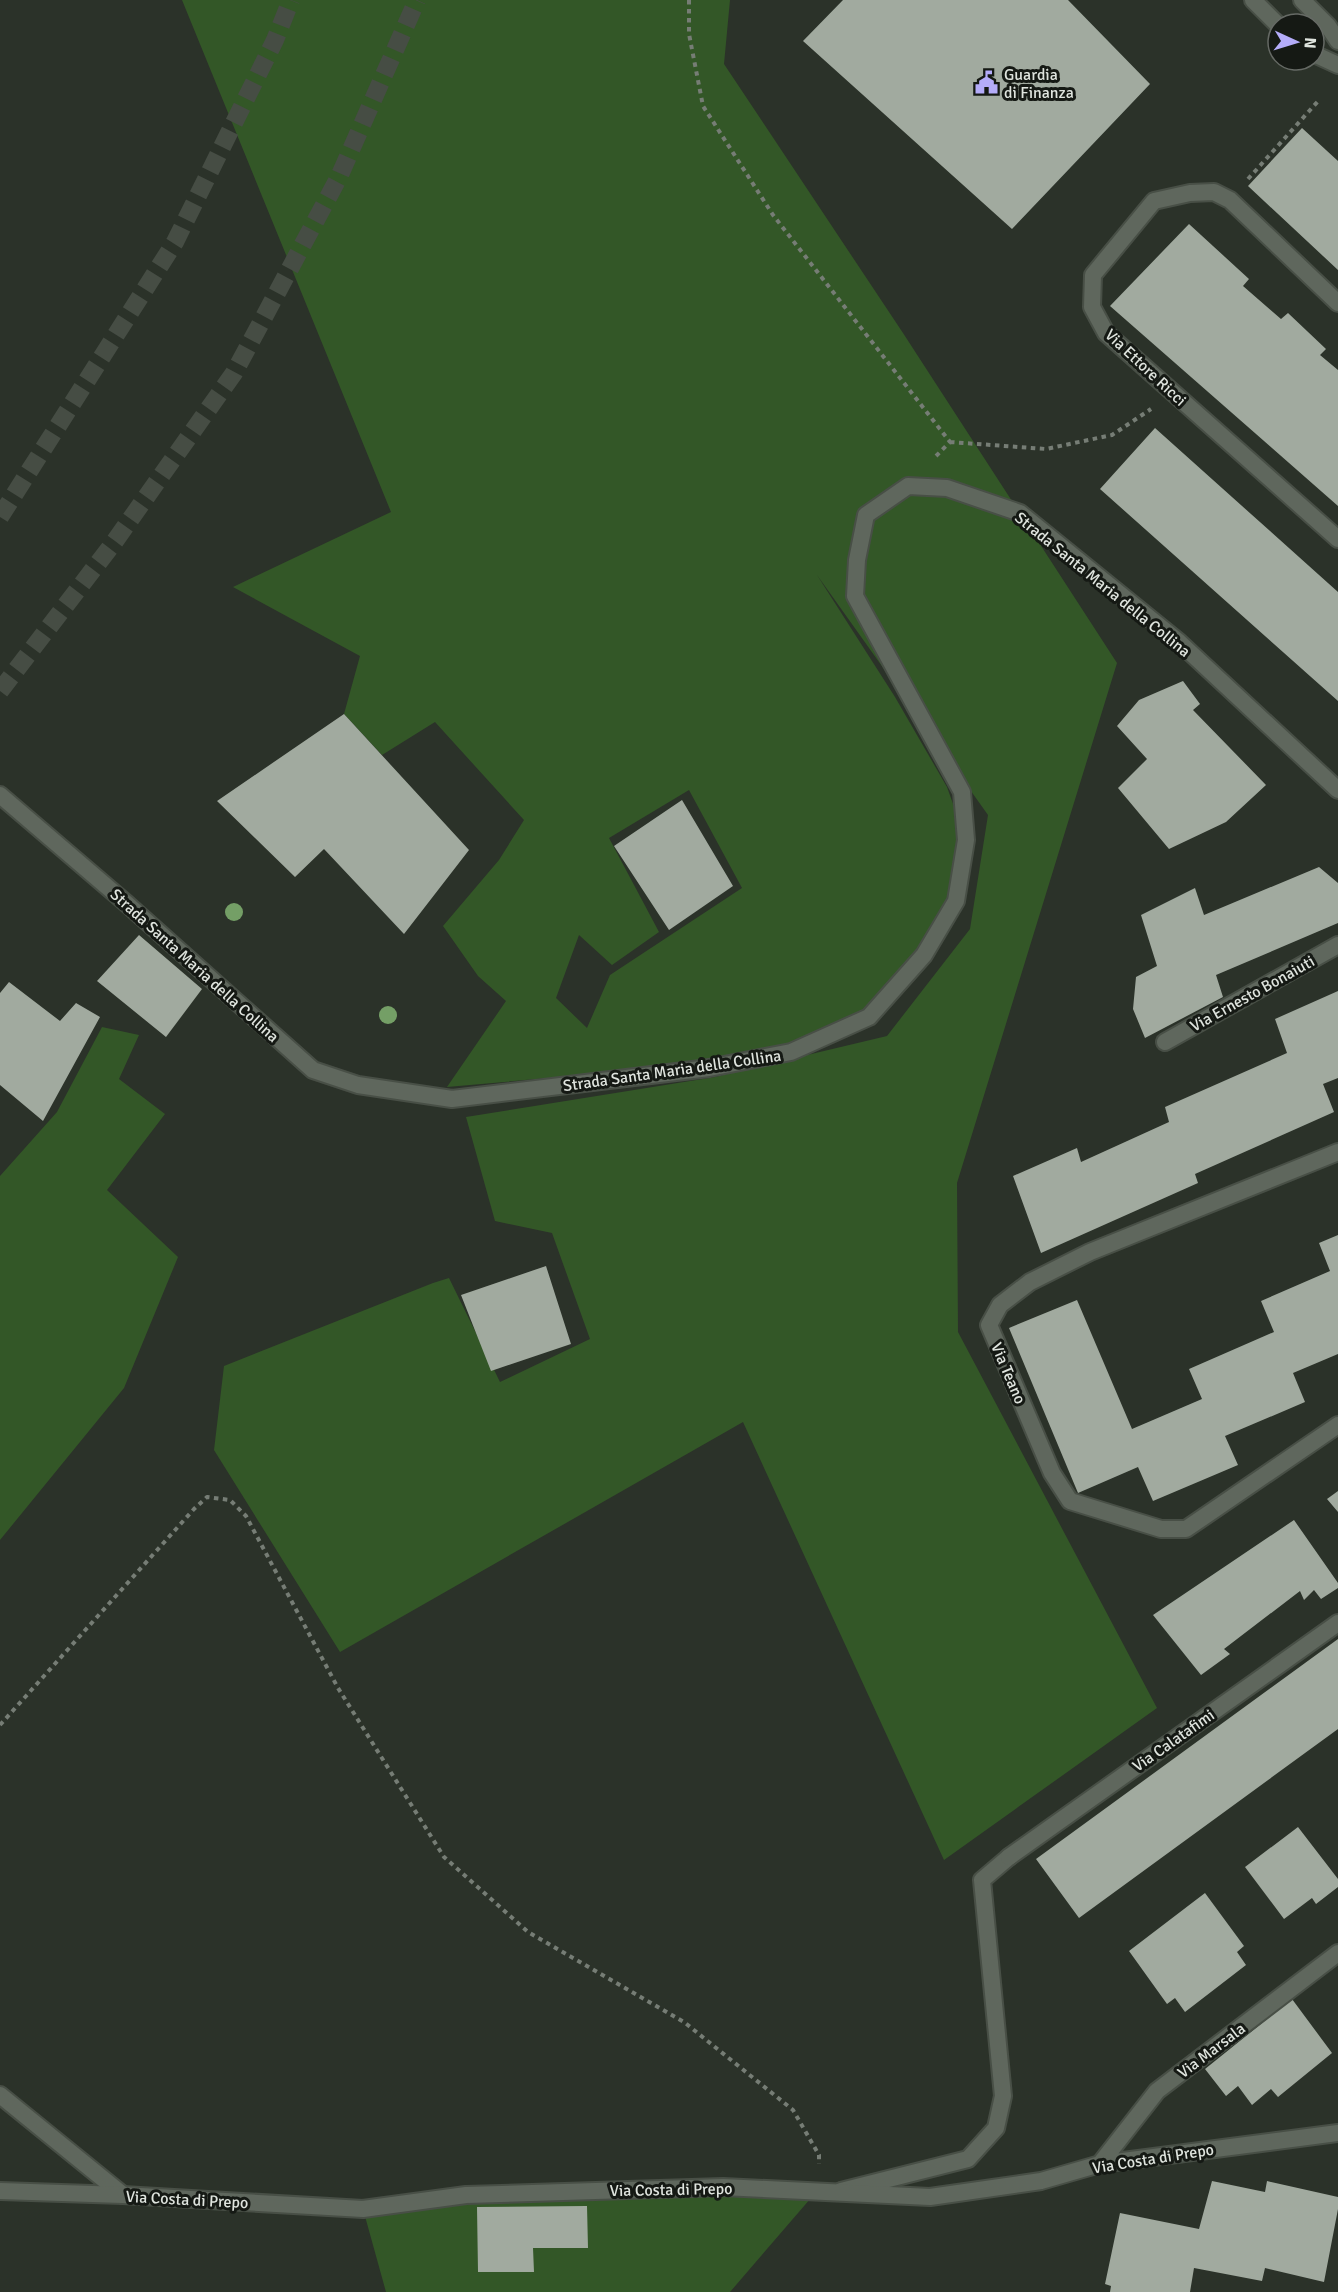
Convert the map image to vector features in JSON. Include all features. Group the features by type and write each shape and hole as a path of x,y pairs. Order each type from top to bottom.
{"street":[{"path":"1253,0 1266,13"},
{"path":"1302,0 1328,26 1338,40"},
{"name":"Via Ettore Ricci","path":"1338,303 1230,200 1214,192 1190,192 1154,201 1093,275 1092,307 1106,333 1338,539"},
{"name":"Strada Santa Maria della Collina","path":"0,795 126,903 313,1070 358,1085 452,1099 709,1068 791,1052 869,1017 924,956 956,901 966,840 962,792 855,596 857,560 866,515 908,486 947,488 1020,513 1179,642 1338,790"},
{"name":"Via Ernesto Bonaiuti","path":"1165,1042 1338,945"},
{"name":"Via Teano","path":"1338,1152 1090,1252 1030,1282 1000,1305 989,1325 1052,1473 1070,1501 1138,1523 1161,1529 1186,1528 1338,1425"},
{"name":"Via Calatafimi","path":"836,2192 968,2159 996,2128 1003,2096 982,1880 1009,1857 1338,1623"},
{"name":"Via Marsala","path":"1100,2164 1157,2091 1338,1953"},
{"path":"0,2096 123,2195"},
{"name":"Via Costa di Prepo","path":"0,2191 123,2195 363,2209 466,2195 723,2187 930,2197 1041,2181 1100,2164 1338,2133"}],"path":[{"path":"689,0 689,34 703,106 773,215 950,442 1046,449 1112,435 1173,393"},
{"path":"1230,200 1320,99"},
{"path":"908,486 950,442"},
{"path":"0,1725 194,1509 207,1497 230,1500 246,1516 338,1688 444,1857 528,1932 684,2022 793,2110 819,2155 817,2191"}],"green space":[{"path":"182,0 730,0 724,64 903,333 1117,663 957,1183 958,1332 1157,1708 944,1860 743,1422 340,1652 214,1450 224,1366 449,1278 500,1382 590,1339 552,1233 495,1221 466,1117 715,1077 887,1036 970,929 988,815 817,575 895,697 947,787 966,840 956,901 869,1017 791,1052 709,1068 582,1075 447,1087 506,1001 478,976 443,926 499,860 524,820 435,722 382,755 344,714 360,656 233,587 391,512","holes":["689,790 742,888 610,975 587,1028 556,998 579,935 612,965 659,932 609,838"]},
{"path":"102,1027 139,1035 119,1079 165,1114 107,1190 178,1257 124,1388 0,1540 0,1176 57,1112"},
{"path":"817,2191 730,2292 386,2292 363,2209 466,2195"}],"building":[{"path":"843,0 1068,0 1150,84 1012,229 803,41"},
{"path":"1302,128 1338,161 1338,270 1248,186"},
{"path":"1189,224 1249,279 1243,286 1281,319 1288,313 1326,349 1320,355 1338,370 1338,506 1110,306"},
{"path":"1155,428 1338,592 1338,701 1100,489"},
{"path":"1183,681 1200,704 1193,710 1266,785 1226,822 1169,849 1118,788 1147,759 1117,726 1139,700"},
{"path":"344,714 469,850 404,934 324,849 295,877 217,801"},
{"path":"682,800 733,886 669,930 614,846"},
{"path":"1319,867 1338,883 1338,923 1216,975 1223,997 1145,1038 1133,1009 1136,977 1157,966 1141,915 1195,888 1204,915"},
{"path":"139,935 202,989 166,1037 97,981"},
{"path":"9,982 60,1021 76,1003 100,1017 43,1121 0,1085 0,993"},
{"path":"1338,991 1338,1078 1323,1084 1334,1112 1195,1174 1198,1183 1041,1253 1013,1176 1077,1148 1081,1162 1169,1122 1165,1107 1287,1053 1275,1019"},
{"path":"1338,1235 1338,1354 1293,1373 1305,1402 1225,1436 1238,1465 1153,1501 1138,1467 1078,1493 1009,1328 1077,1300 1132,1429 1202,1399 1189,1369 1274,1332 1261,1301 1330,1271 1319,1243"},
{"path":"546,1266 571,1344 491,1371 461,1295"},
{"path":"1338,1491 1338,1512 1327,1499"},
{"path":"1294,1520 1338,1583 1338,1588 1321,1599 1314,1590 1304,1600 1300,1591 1224,1649 1230,1654 1201,1675 1153,1615"},
{"path":"1338,1639 1338,1729 1079,1918 1036,1859"},
{"path":"1298,1827 1338,1879 1338,1887 1316,1904 1312,1898 1284,1919 1245,1867"},
{"path":"1205,1893 1244,1946 1237,1952 1246,1965 1185,2012 1175,1998 1167,2004 1129,1951"},
{"path":"1292,1999 1332,2053 1278,2097 1271,2089 1252,2105 1238,2086 1226,2096 1205,2069"},
{"path":"1212,2181 1265,2192 1267,2181 1338,2197 1338,2209 1324,2282 1265,2268 1262,2281 1194,2268 1190,2292 1110,2292 1111,2286 1105,2284 1120,2213 1199,2229"},
{"path":"587,2206 588,2248 533,2248 534,2272 478,2272 477,2207"}],"tunnel":[{"path":"0,517 175,242 275,40 291,0"},
{"path":"0,691 115,541 234,373 339,177 417,0"}],"place":[{"name":"Guardia di Finanza","path":"986,83"}]}
